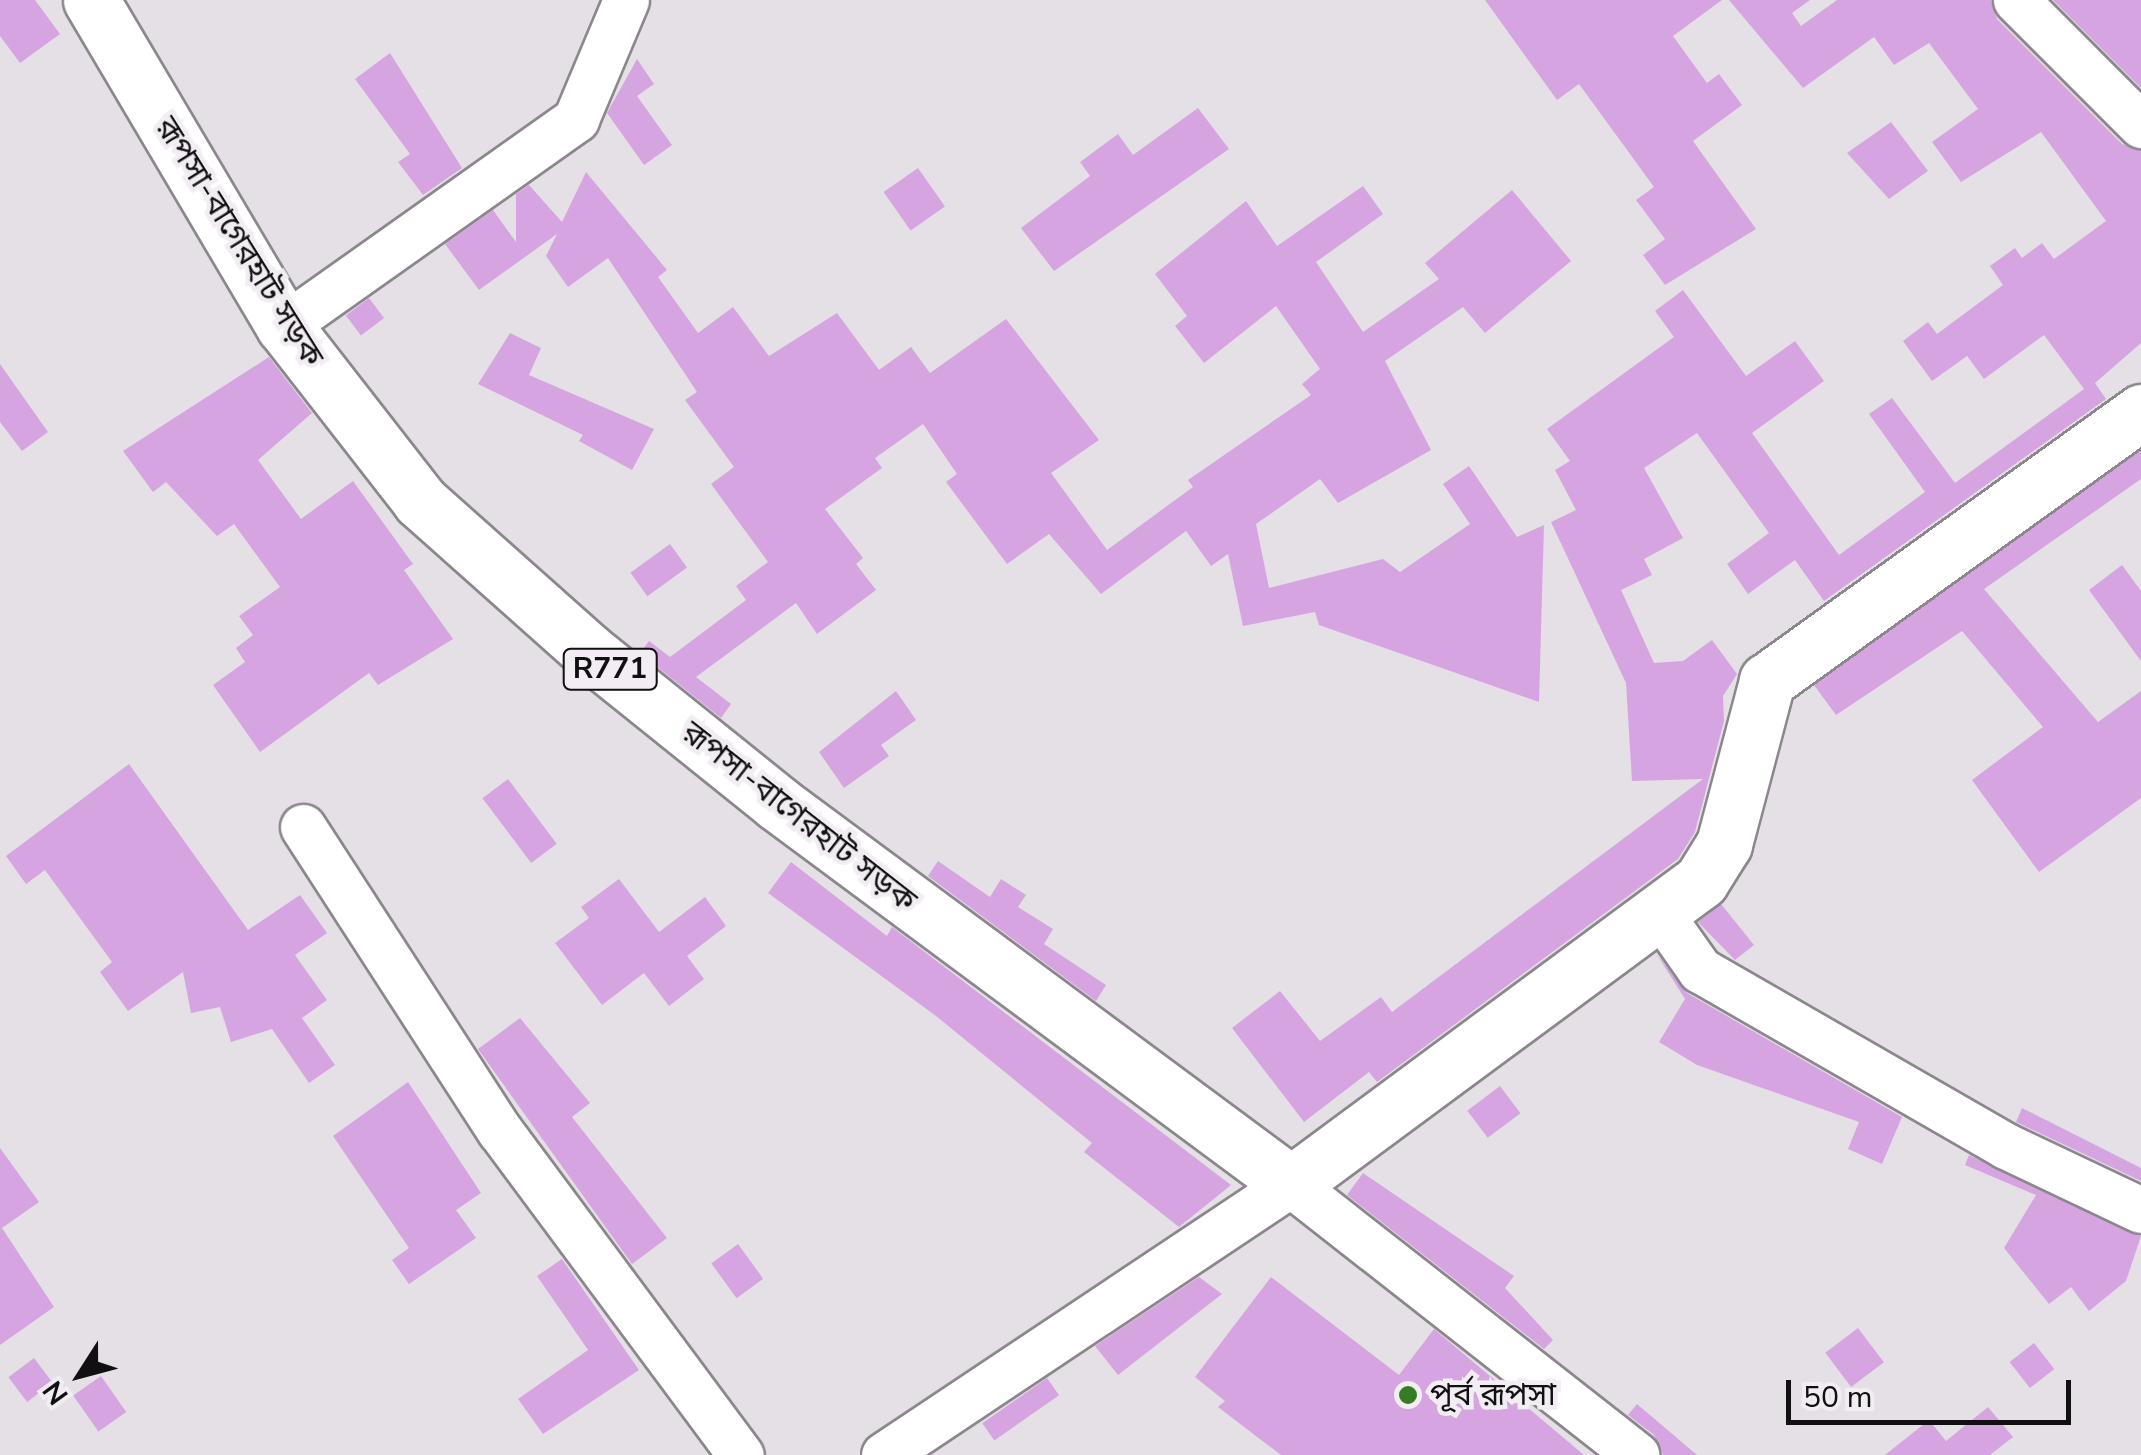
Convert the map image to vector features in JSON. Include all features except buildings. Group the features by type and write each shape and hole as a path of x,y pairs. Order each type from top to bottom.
{"main road":[{"name":"রূপসা-বাগেরহাট সড়ক","path":"91,0 284,326 420,501 586,650 1031,997 1291,1184"},
{"path":"1291,1184 1657,909 1701,881 1724,844 1767,680 2141,412"}],"street":[{"path":"284,326 576,119 626,0"},
{"path":"2016,0 2141,125"},
{"path":"303,827 500,1131 741,1455"},
{"path":"1657,909 1700,970 2006,1146 2141,1210"},
{"path":"884,1455 1291,1184 1608,1447"}],"place":[{"name":"পূর্ব রূপসা","path":"1408,1395"}]}
